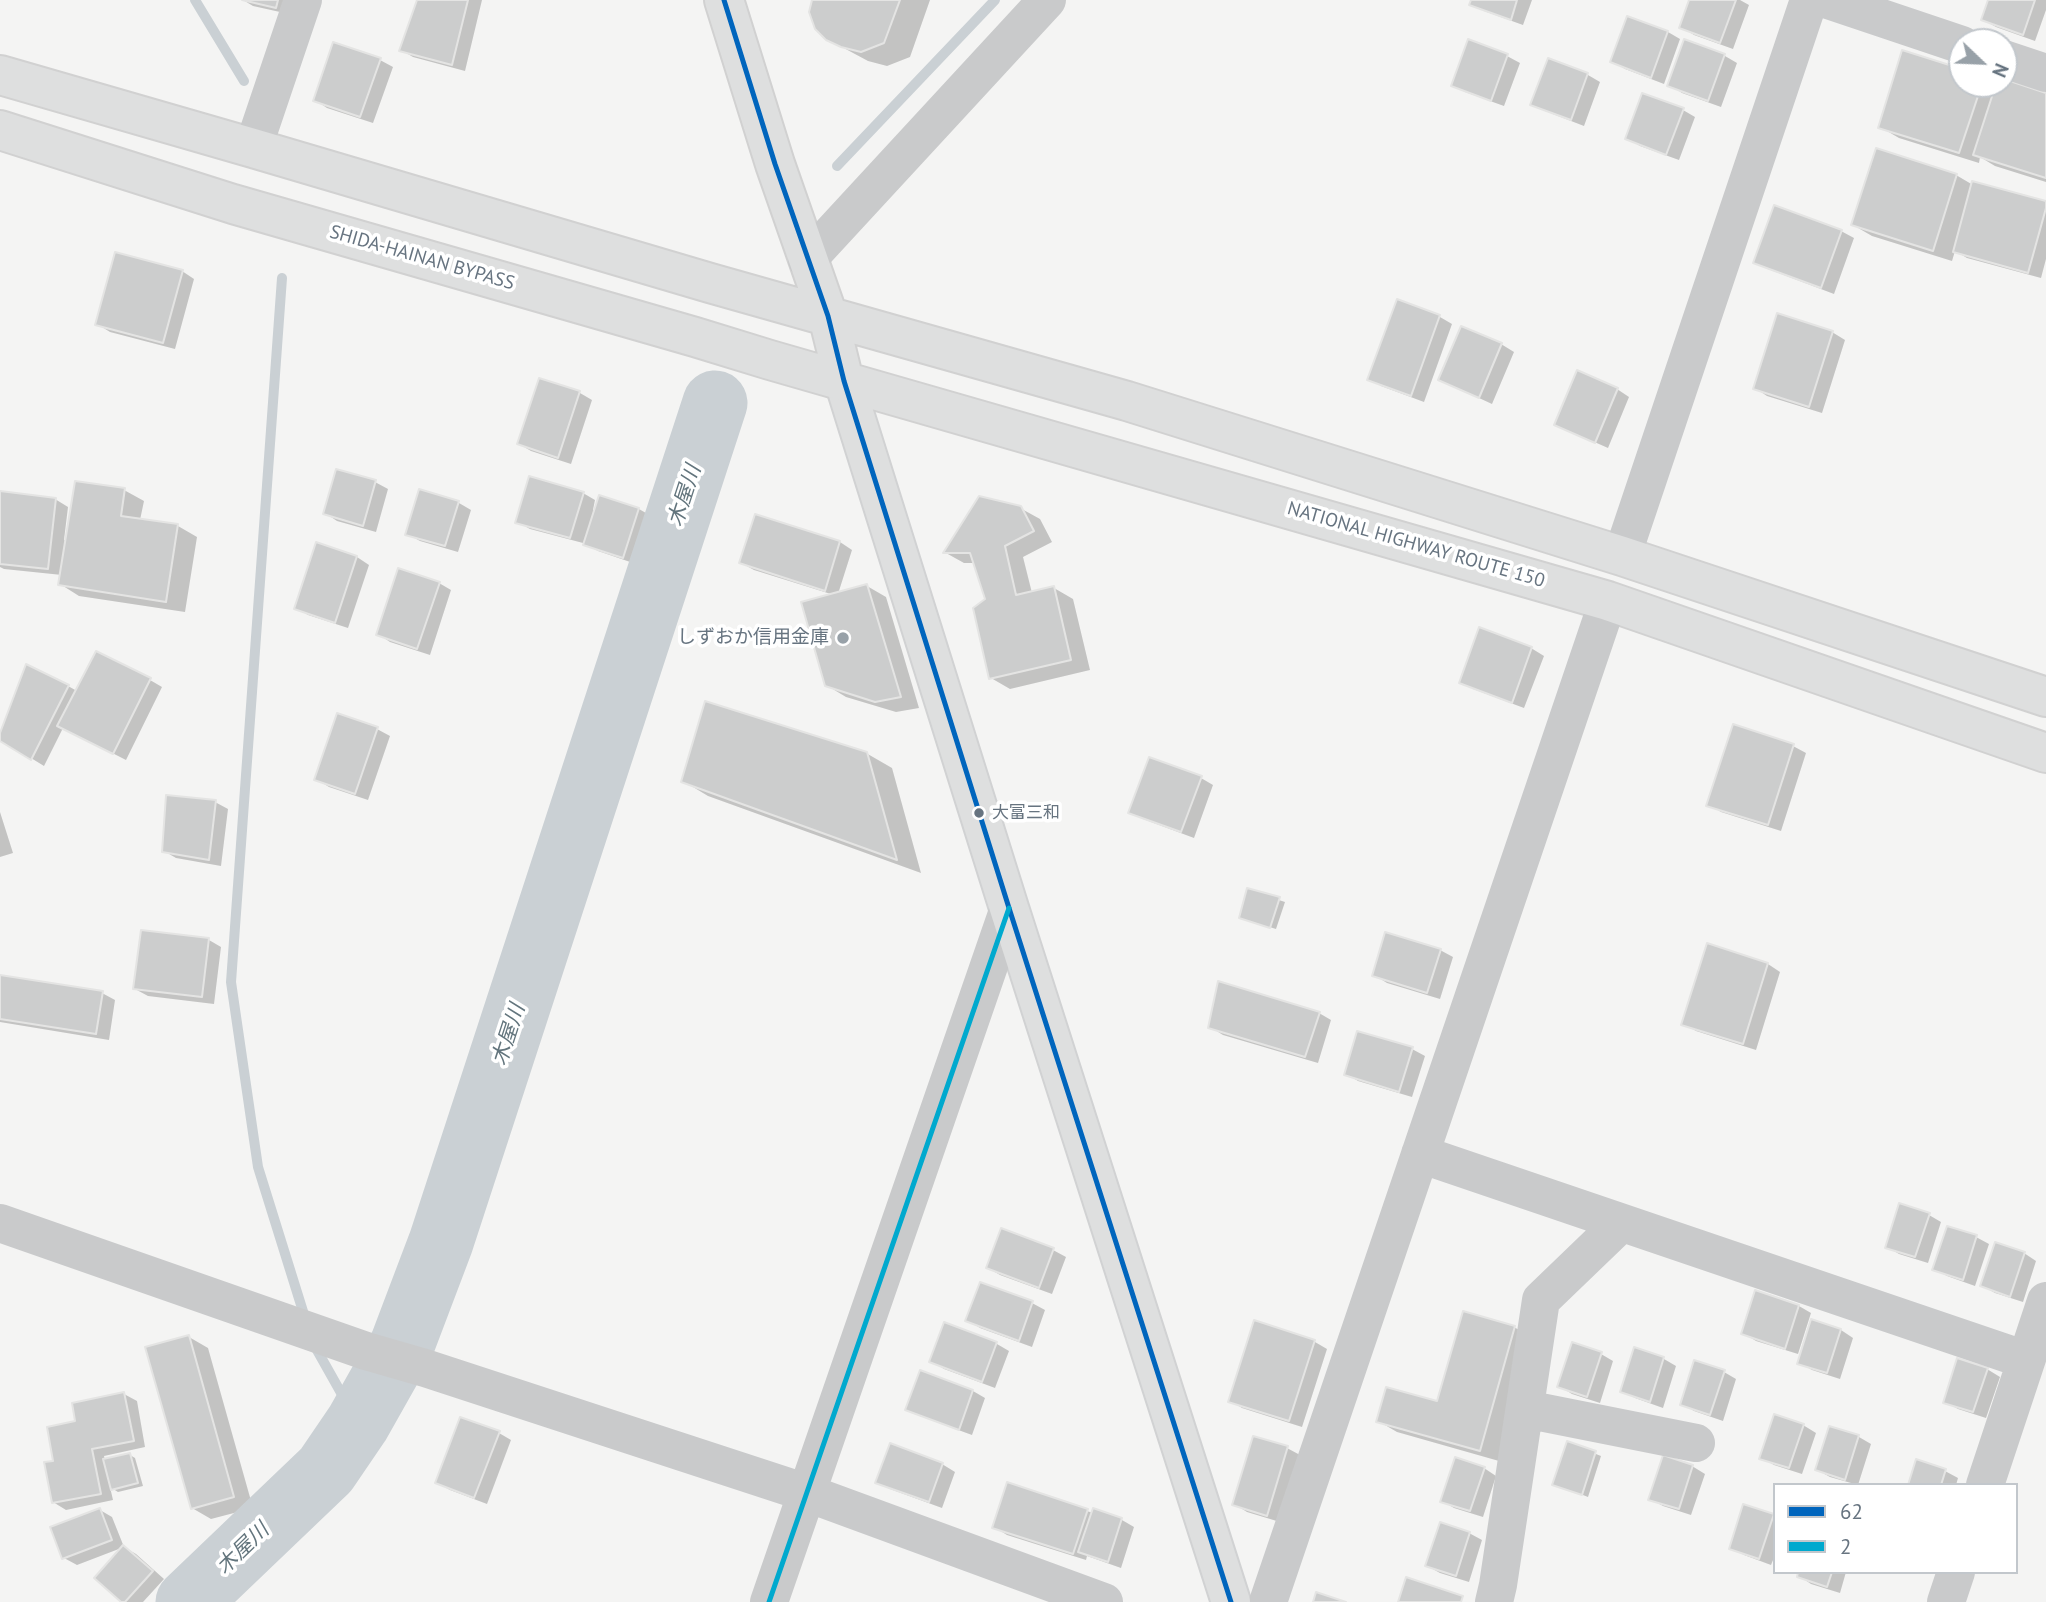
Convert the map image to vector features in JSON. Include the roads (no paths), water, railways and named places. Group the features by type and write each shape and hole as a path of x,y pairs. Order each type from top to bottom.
{"main road":[{"path":"724,0 807,260 828,316 844,381 1009,908 1231,1602"},
{"path":"0,75 710,283 1127,401 1622,556 2046,697"},
{"name":"SHIDA-HAINAN BYPASS","path":"0,130 233,204 844,381"},
{"name":"NATIONAL HIGHWAY ROUTE 150","path":"844,381 1608,601 2046,753"}],"street":[{"path":"253,148 303,0"},
{"path":"807,260 1047,0"},
{"path":"1622,556 1809,0"},
{"path":"1828,0 1948,40"},
{"path":"2018,64 2046,73"},
{"path":"1268,1602 1608,601"},
{"path":"769,1602 1009,908"},
{"path":"1420,1154 2026,1360"},
{"path":"0,1223 366,1351 807,1493 1104,1602"},
{"path":"1494,1602 1541,1300 1621,1223"},
{"path":"1986,1483 2046,1301"},
{"path":"1525,1409 1696,1443"},
{"path":"1946,1602 1955,1574"}],"waterway":[{"path":"195,0 244,81"},
{"name":"木屋川","path":"837,166 995,0"},
{"path":"282,278 231,982 258,1167 306,1321"},
{"name":"木屋川","path":"188,1602 326,1470 358,1423 402,1345 441,1242 715,403"},
{"path":"313,1343 358,1423"}],"place":[{"name":"しずおか信用金庫","path":"843,638"},
{"name":"大富三和","path":"979,813"}]}
